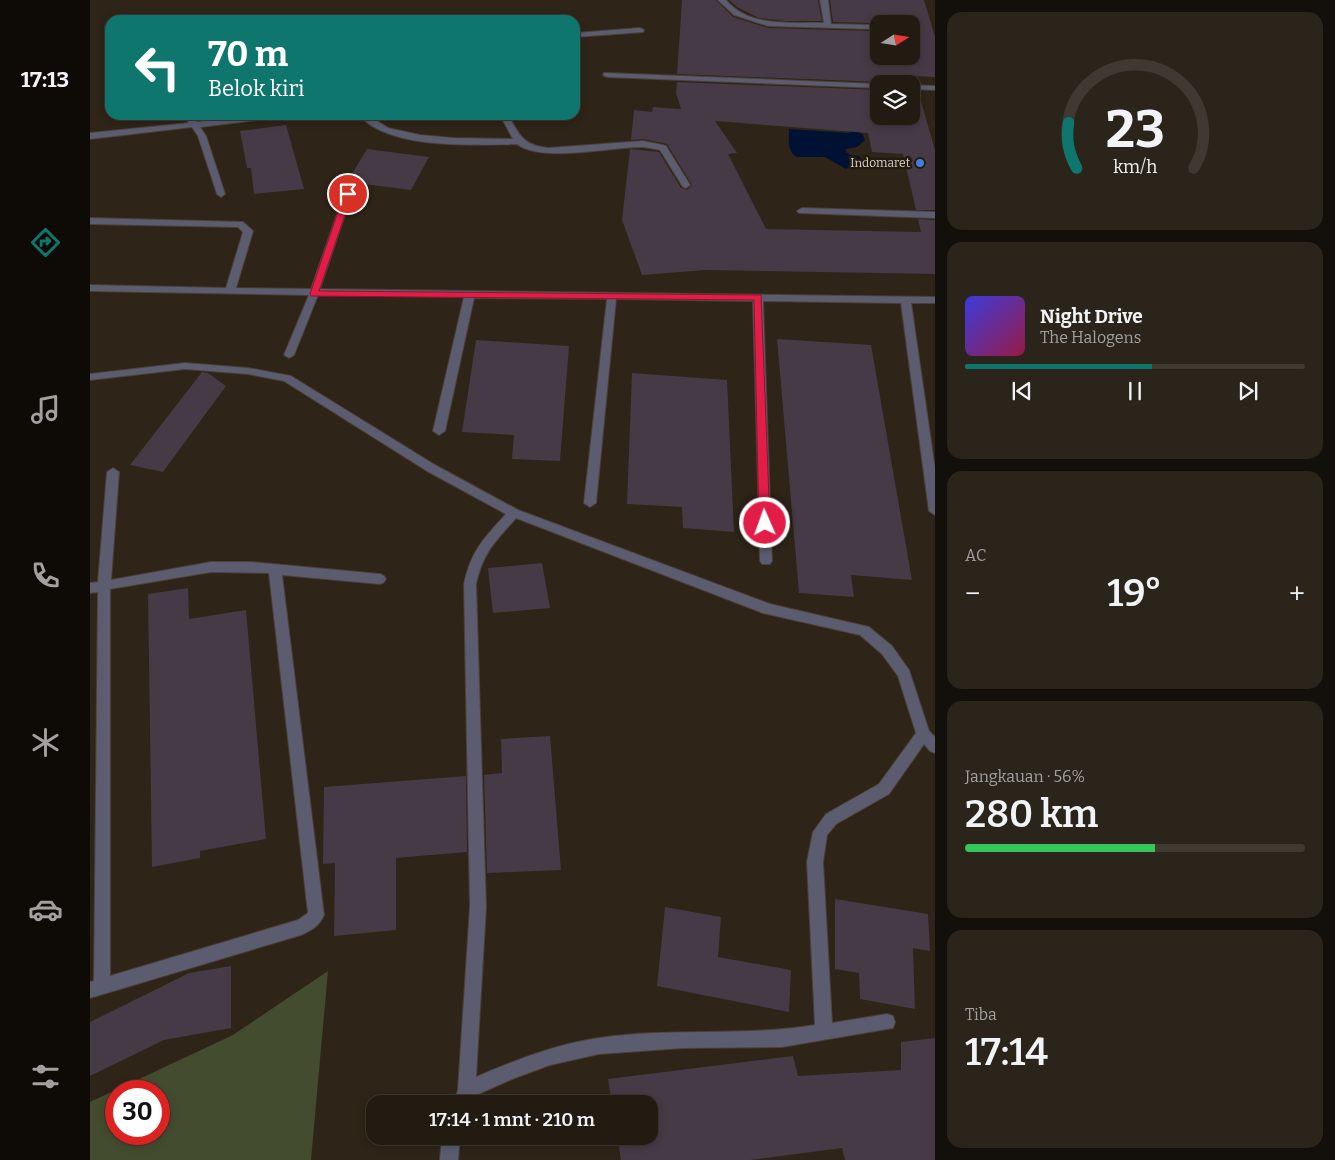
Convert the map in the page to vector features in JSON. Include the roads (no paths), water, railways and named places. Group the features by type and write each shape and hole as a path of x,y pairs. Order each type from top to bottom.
{"street":[{"path":"722,0 728,8 753,21 768,24 870,27"},
{"path":"824,0 828,25"},
{"path":"580,35 640,30"},
{"path":"607,75 870,86"},
{"path":"920,87 935,88"},
{"path":"192,120 202,136 221,194"},
{"path":"90,136 243,120"},
{"path":"369,120 388,131 424,137 486,142 519,141"},
{"path":"507,120 519,141 524,146 533,150 548,151 652,145 663,148 686,185"},
{"path":"290,355 314,294 348,194"},
{"path":"802,211 935,215"},
{"path":"90,221 240,224 248,231 230,291"},
{"path":"90,288 314,294 612,295 935,300"},
{"path":"439,431 470,294"},
{"path":"590,503 612,295"},
{"path":"758,297 766,561"},
{"path":"906,300 935,511"},
{"path":"90,376 185,366 248,371 287,378 430,468 514,513 768,609 864,631 887,650 904,674 923,734 935,747"},
{"path":"113,472 97,587 96,987 301,927 310,923 316,915 275,570"},
{"path":"465,1095 478,907 470,584 474,564 485,545 514,513"},
{"path":"97,587 211,567 251,567 380,579"},
{"path":"824,1034 815,862 820,832 831,819 884,789 923,734"},
{"path":"468,1095 510,1071 550,1057 598,1046 683,1040 782,1039 824,1034 887,1022"},
{"path":"449,1160 450,1145"}],"water":[{"path":"789,129 848,133 857,130 863,135 865,140 857,147 846,149 846,152 859,156 864,161 849,164 850,167 846,169 825,157 797,157 790,149"}],"place":[{"name":"Indomaret","path":"920,163"}]}
